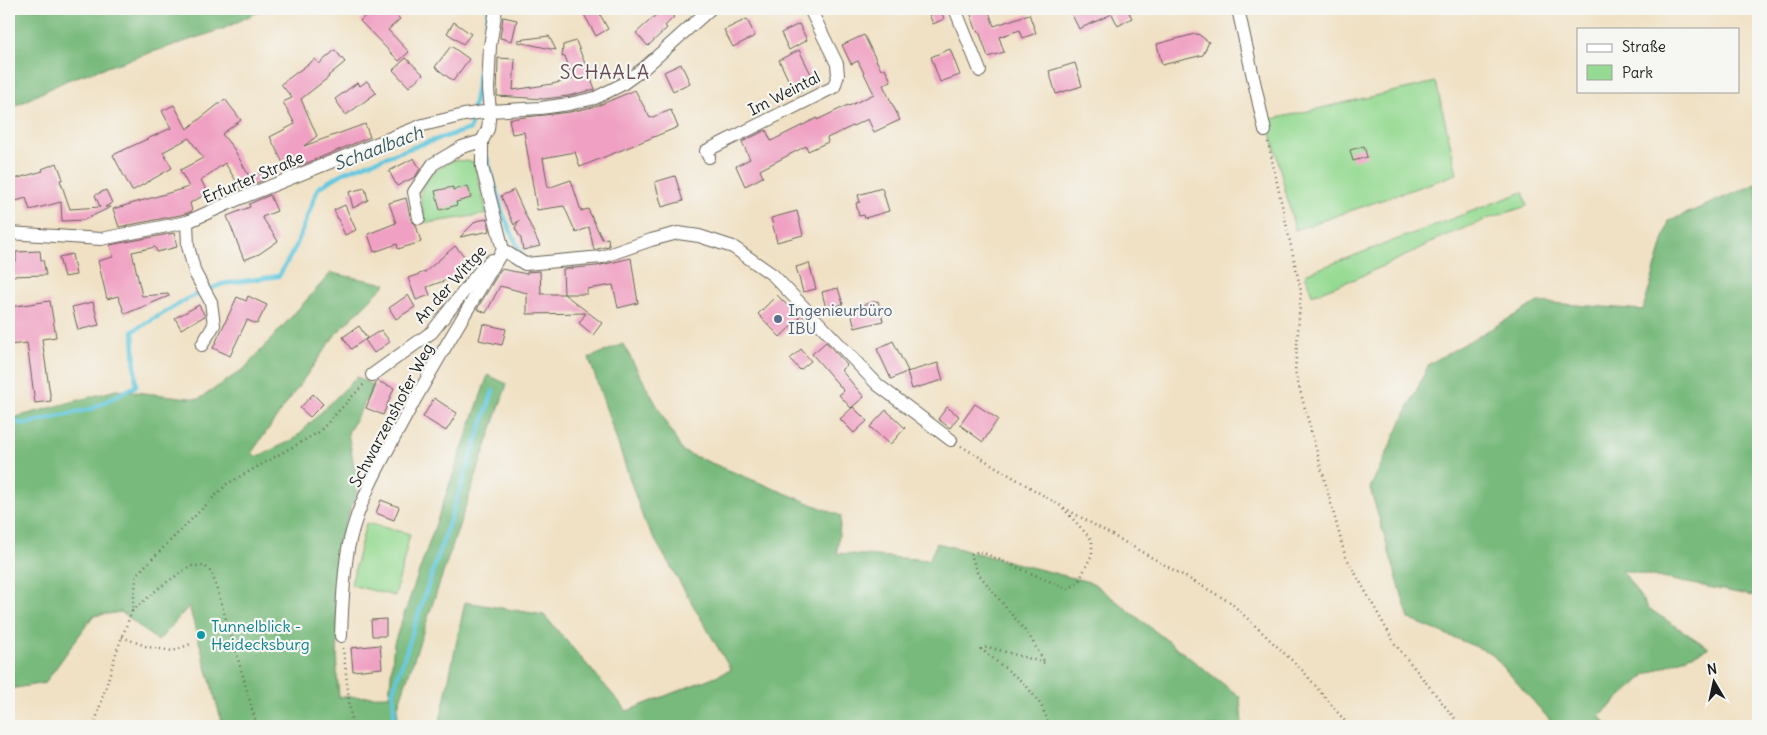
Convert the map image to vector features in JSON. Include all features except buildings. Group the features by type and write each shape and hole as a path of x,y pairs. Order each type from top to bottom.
{"street":[{"path":"496,9 490,46 488,88 484,112 488,129 482,141 482,167 503,250 525,264 602,258 651,240 678,233 699,236 733,247 774,275 878,385 951,440"},
{"name":"Erfurter Straße","path":"9,233 101,239 187,222 236,200 423,125 484,112 541,108 595,98 621,85 644,69 710,9"},
{"name":"Im Weintal","path":"709,157 706,151 834,87 838,75 837,64 810,9"},
{"path":"955,9 980,71"},
{"path":"1238,9 1265,132"},
{"path":"419,218 414,192 433,164 462,147 482,141"},
{"path":"187,222 188,246 194,273 211,302 214,325 202,345"},
{"name":"An der Wittge","path":"372,375 432,332 480,271 503,250"},
{"name":"Schwarzenshofer Weg","path":"341,636 342,601 348,549 355,523 375,472 425,381 503,250"}],"path":[{"path":"1265,132 1301,291 1295,372 1345,555 1395,644 1461,726"},
{"path":"94,726 122,636 132,611 138,574 227,484 319,432 372,375"},
{"path":"951,440 1061,506 1230,602 1304,672 1349,726"},
{"path":"1050,726 1041,705 1025,684 981,649 988,647 1045,663 1030,637 977,572 971,554 979,551 1068,589 1078,583 1082,576 1092,554 1092,540 1061,506"},
{"path":"132,611 160,587 190,566 204,566 212,573 257,726"},
{"path":"122,636 148,647 173,651 193,643"},
{"path":"341,636 352,726"}],"green space":[{"path":"9,9 264,9 223,29 67,80 9,109"},
{"path":"1436,82 1457,174 1295,230 1268,120"},
{"path":"454,160 474,162 487,214 427,223 421,201 421,192 424,185 435,172"},
{"path":"1758,183 1758,597 1622,570 1648,608 1709,648 1647,674 1600,715 1607,726 1555,726 1491,653 1409,619 1370,488 1429,364 1538,302 1643,310 1669,221"},
{"path":"1523,192 1527,206 1437,239 1357,278 1312,295 1305,274"},
{"path":"331,273 386,284 335,335 252,452 256,457 293,440 357,377 374,386 348,433 358,488 339,540 337,675 339,697 389,696 394,643 488,375 507,384 397,709 399,726 223,726 189,606 158,641 121,612 93,616 45,683 9,689 9,419 116,390 199,399 244,369"},
{"path":"623,344 682,451 841,516 837,553 929,560 937,543 1093,583 1240,697 1242,726 439,726 465,602 544,615 627,711 731,670 644,521 589,358"},
{"path":"366,523 410,534 395,596 351,585"}],"waterway":[{"name":"Schaalbach","path":"9,421 26,424 91,409 136,386 133,331 187,299 222,284 279,276 296,246 318,188 345,172 470,129 489,9"},
{"path":"487,158 503,214 522,256"},
{"path":"395,726 393,691 493,391"}],"place":[{"name":"Ingenieurbüro IBU","path":"778,319"},
{"name":"Tunnelblick - Heidecksburg","path":"201,635"}],"district":[{"name":"SCHAALA","path":"605,72"}]}
